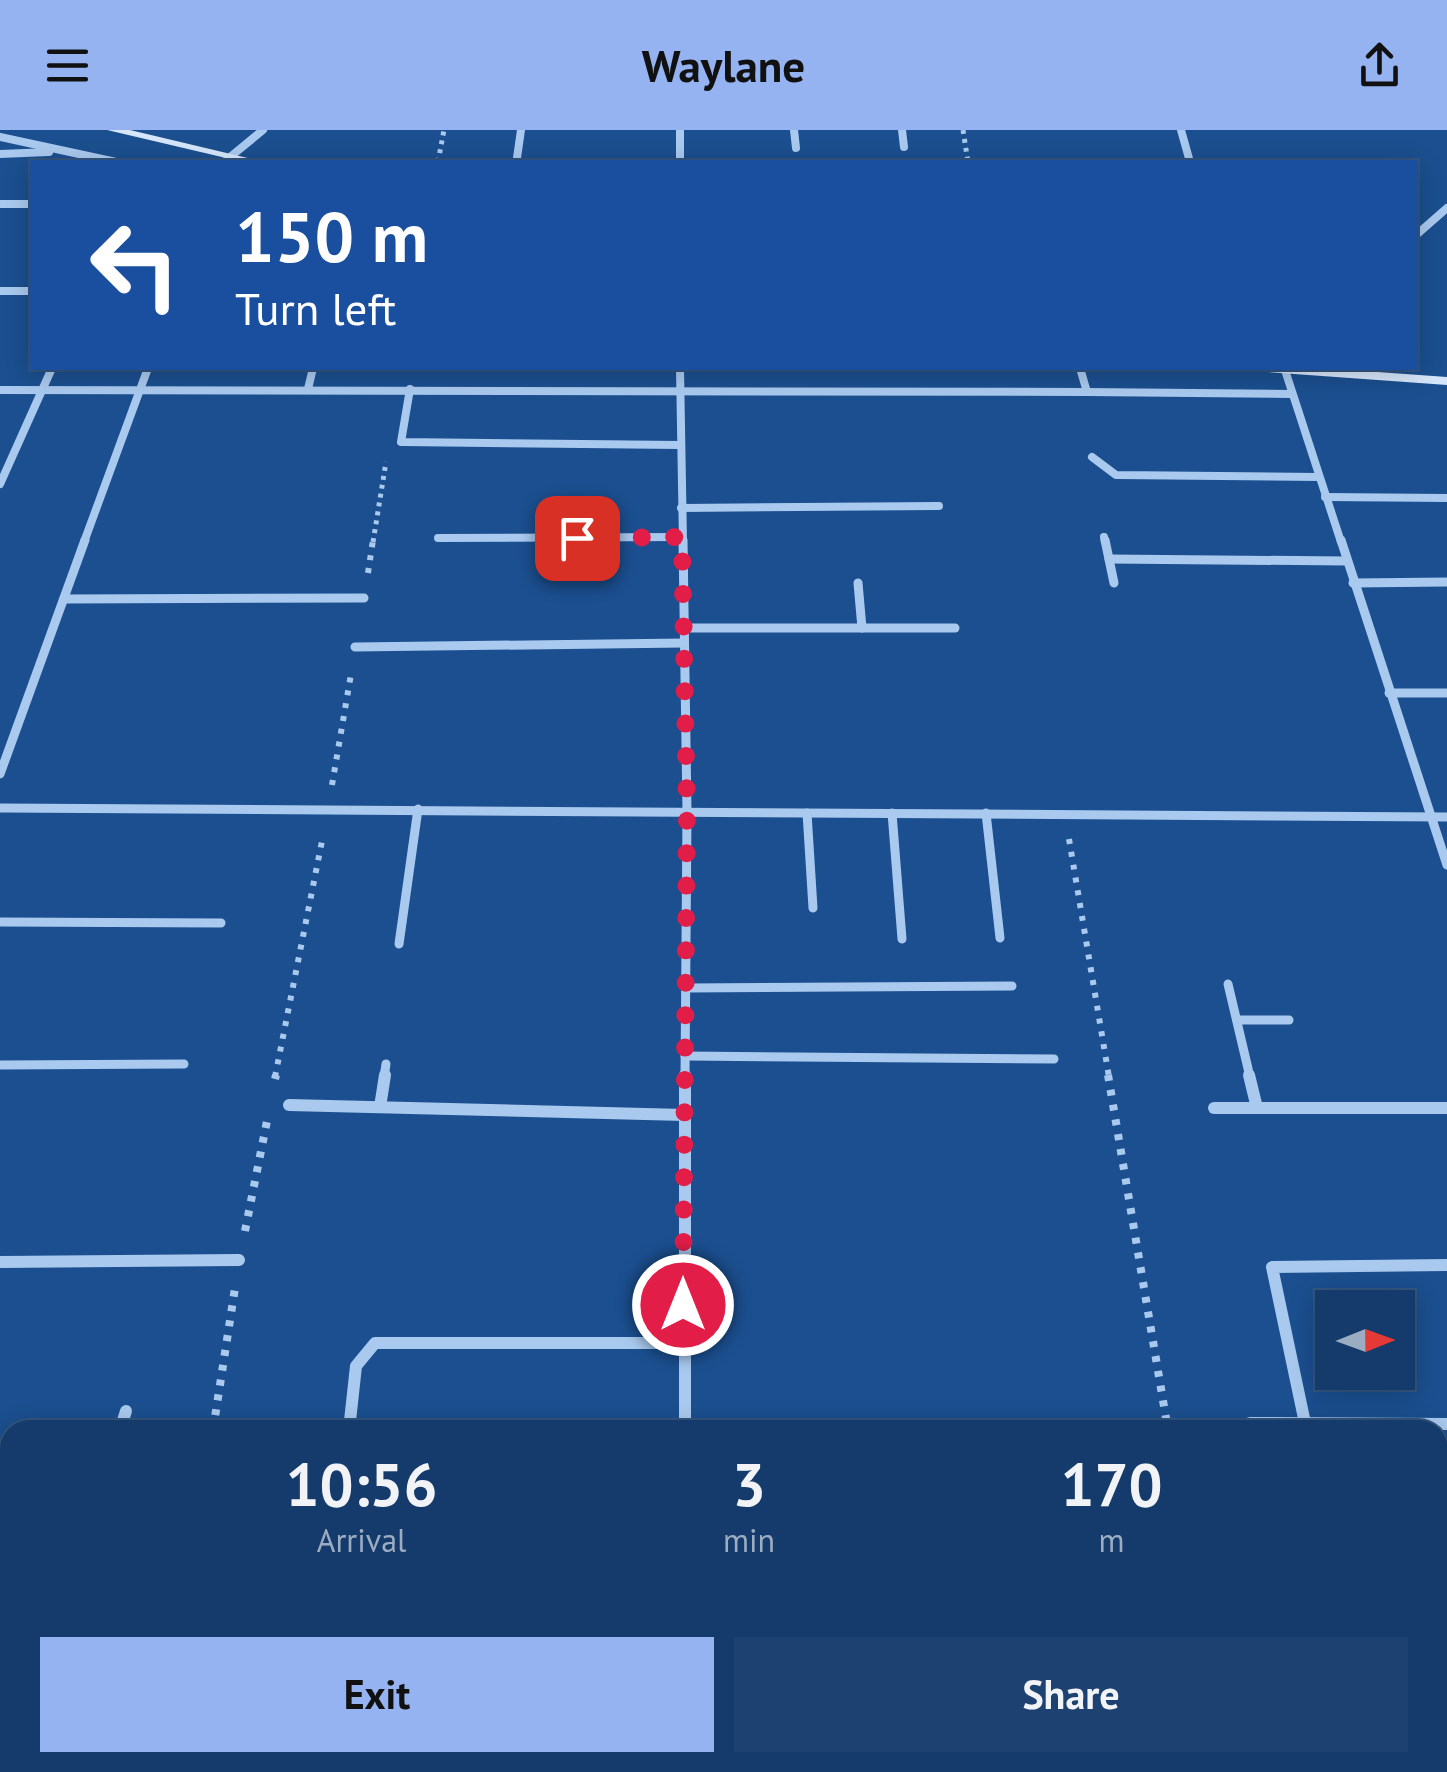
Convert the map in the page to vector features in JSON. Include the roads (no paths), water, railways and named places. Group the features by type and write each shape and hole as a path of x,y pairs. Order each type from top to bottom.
{"street":[{"path":"114,130 228,160 263,130"},
{"path":"516,158 520,130"},
{"path":"680,130 680,160"},
{"path":"794,130 796,148"},
{"path":"902,130 904,146"},
{"path":"1180,130 1189,160"},
{"path":"0,137 106,160"},
{"path":"0,154 67,152"},
{"path":"0,204 30,204"},
{"path":"1418,233 1447,208"},
{"path":"0,292 30,292"},
{"path":"0,484 51,370"},
{"path":"0,774 147,370"},
{"path":"308,390 313,370"},
{"path":"680,370 687,812 685,1420"},
{"path":"1081,370 1087,392"},
{"path":"1447,381 1294,370 1292,394 1447,864"},
{"path":"410,389 401,442 680,445"},
{"path":"0,390 1292,394"},
{"path":"1092,457 1116,475 1319,477"},
{"path":"1325,497 1447,498"},
{"path":"681,508 940,506"},
{"path":"438,538 682,537"},
{"path":"1104,537 1114,583"},
{"path":"1108,560 1346,560"},
{"path":"1353,583 1447,582"},
{"path":"858,584 862,628"},
{"path":"64,598 364,598"},
{"path":"684,628 955,628"},
{"path":"356,647 684,643"},
{"path":"1389,693 1447,693"},
{"path":"0,808 1447,817"},
{"path":"399,944 418,809"},
{"path":"807,813 812,908"},
{"path":"986,813 1000,938"},
{"path":"892,814 902,939"},
{"path":"0,922 220,923"},
{"path":"1228,984 1257,1108"},
{"path":"686,988 1012,986"},
{"path":"1236,1020 1289,1020"},
{"path":"685,1056 1054,1059"},
{"path":"0,1065 184,1064"},
{"path":"380,1107 386,1064"},
{"path":"289,1104 684,1115"},
{"path":"1214,1108 1447,1108"},
{"path":"0,1262 239,1260"},
{"path":"1306,1420 1272,1267 1447,1265"},
{"path":"350,1420 356,1366 374,1343 682,1342"},
{"path":"123,1420 126,1411"}]}
